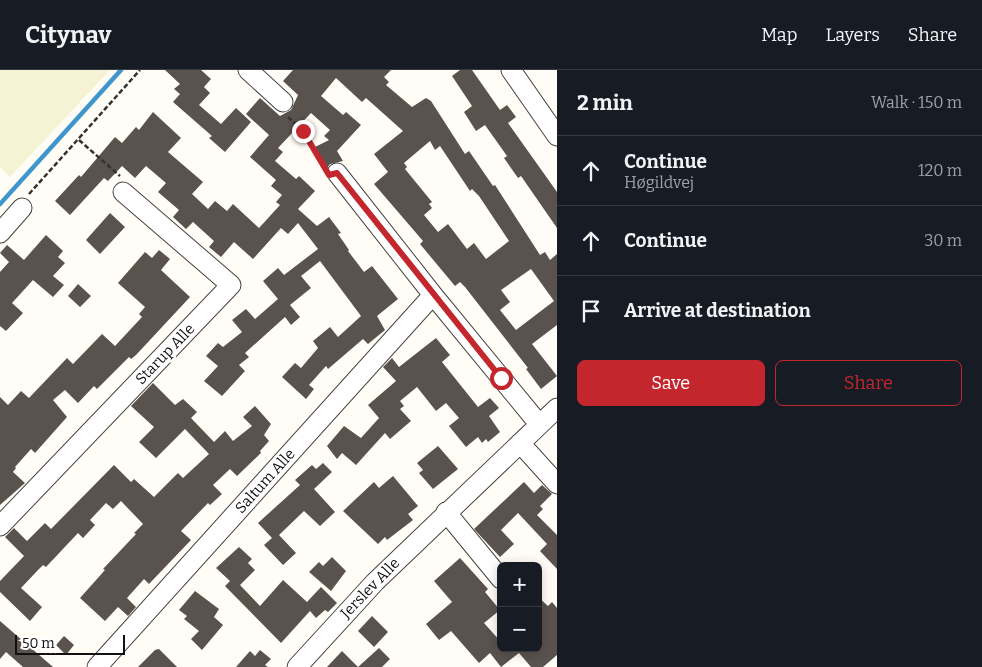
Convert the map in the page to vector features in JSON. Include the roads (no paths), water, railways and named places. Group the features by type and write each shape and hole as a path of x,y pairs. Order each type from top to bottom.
{"street":[{"path":"248,70 283,102"},
{"path":"511,70 557,136"},
{"path":"337,173 433,295 539,424"},
{"name":"Starup Alle","path":"0,526 231,285 123,192"},
{"path":"0,232 22,208"},
{"name":"Saltum Alle","path":"97,667 433,295"},
{"name":"Jerslev Alle","path":"297,667 374,582 557,408"},
{"path":"520,443 557,484"},
{"path":"446,512 497,574"}],"waterway":[{"path":"0,204 121,70"}]}
